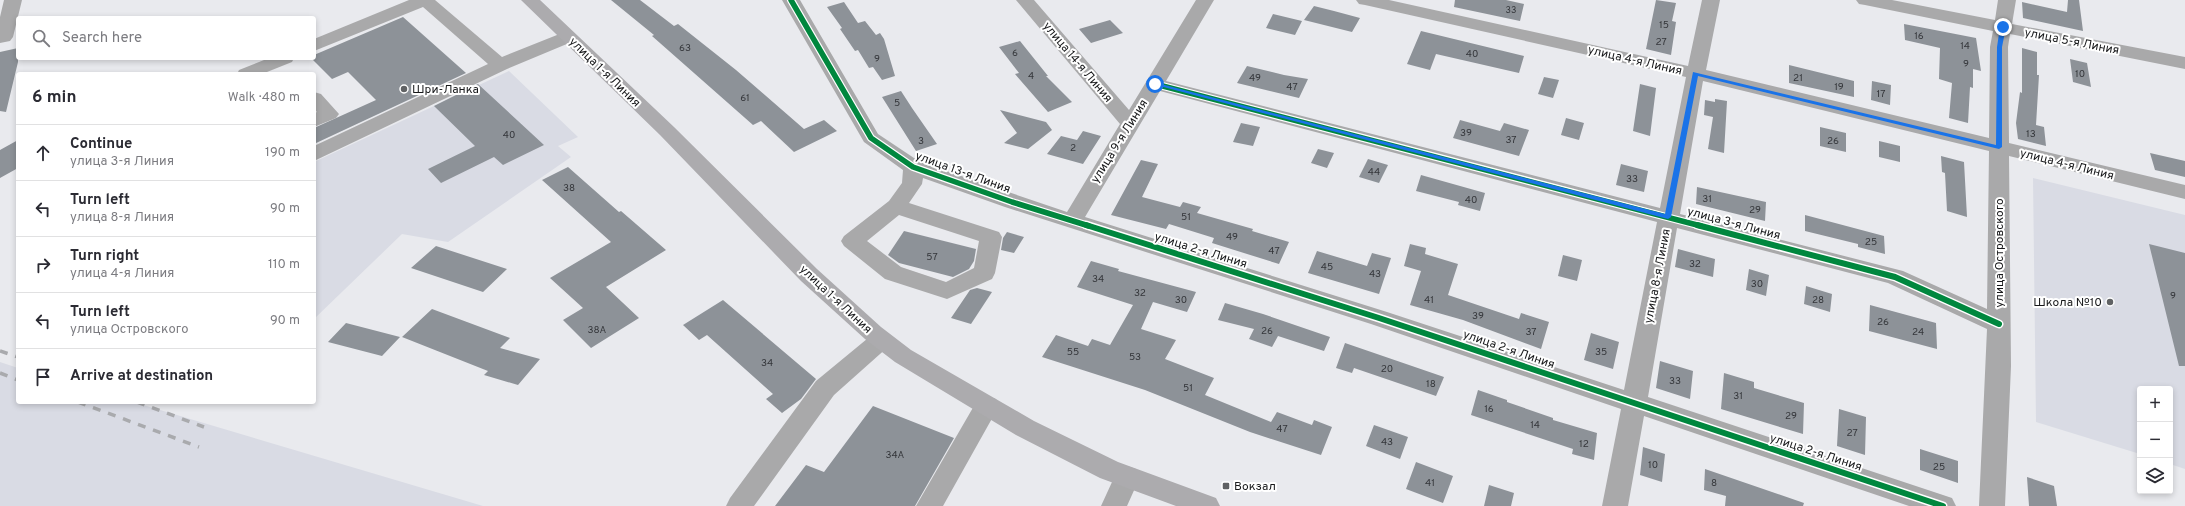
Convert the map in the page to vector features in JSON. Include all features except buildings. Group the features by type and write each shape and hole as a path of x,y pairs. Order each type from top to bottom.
{"main road":[{"name":"улица 1-я Линия","path":"530,0 667,131 809,275 881,340 903,356 1025,428 1109,470 1207,506"}],"street":[{"path":"0,38 4,37 13,0"},
{"path":"316,45 425,0 500,65"},
{"name":"улица 13-я Линия","path":"791,0 871,138 913,167 1069,220"},
{"name":"улица 14-я Линия","path":"1025,0 1130,123"},
{"name":"улица 9-я Линия","path":"1069,220 1155,84 1205,0"},
{"name":"улица 4-я Линия","path":"1365,0 1695,73 2185,192"},
{"name":"улица 8-я Линия","path":"1615,506 1695,73 1711,0"},
{"name":"улица 5-я Линия","path":"1865,0 2185,63"},
{"name":"улица Островского","path":"1992,506 1999,324 1999,47 2007,0"},
{"path":"316,153 500,65 568,37"},
{"path":"251,72 280,60"},
{"path":"283,60 290,72"},
{"name":"улица 3-я Линия","path":"1155,84 1668,217 1895,278 1999,324"},
{"path":"316,100 329,114 316,121"},
{"path":"896,206 991,237 984,273 947,291 893,273 852,241 896,206 912,184 913,167"},
{"name":"улица 2-я Линия","path":"1069,220 1379,318 1943,506"},
{"path":"739,506 825,388 881,340"},
{"path":"929,506 987,406"},
{"path":"1114,506 1127,477"}],"shaded area":[{"path":"509,71 578,137 558,146 571,157 448,242 402,234 316,317 316,161"},
{"name":"Школа №10","path":"2033,178 2185,215 2185,469 2173,465 2173,386 2137,386 2137,453 2036,422"},
{"path":"0,362 16,367 16,404 140,404 483,506 0,506"}],"railway":[{"path":"0,351 16,356"},
{"path":"0,373 16,379"},
{"path":"83,404 199,447"},
{"path":"142,404 204,427"}],"cycle path":[{"path":"791,0 871,138 913,167 1012,202 1379,318 1943,506"},
{"path":"1155,84 1895,277 1999,324"}],"place":[{"name":"Шри-Ланка","path":"404,89"},
{"name":"Школа №10","path":"2110,302"},
{"name":"Вокзал","path":"1226,486"}],"route":[{"path":"1155,84 1668,217 1695,73 1999,147 1999,47 2003,27"}]}
